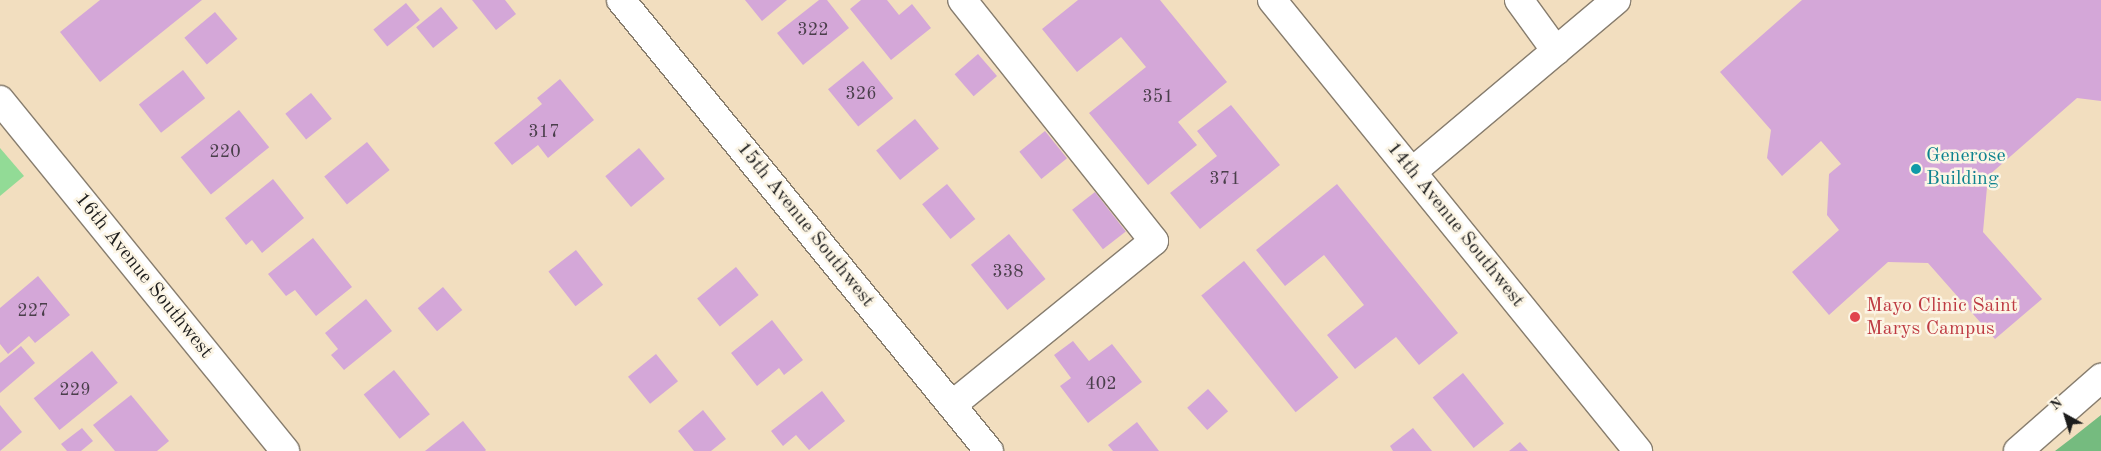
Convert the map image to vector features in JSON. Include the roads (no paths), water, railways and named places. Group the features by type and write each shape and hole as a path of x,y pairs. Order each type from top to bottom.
{"street":[{"name":"15th Avenue Southwest","path":"621,0 989,451"},
{"path":"952,405 1154,241 962,0"},
{"name":"14th Avenue Southwest","path":"1272,0 1638,451"},
{"path":"1520,0 1563,45"},
{"path":"1539,0 1563,45"},
{"path":"1412,172 1613,1"},
{"name":"16th Avenue Southwest","path":"0,100 286,451"},
{"path":"2018,451 2101,378"}],"place":[{"name":"Generose Building","path":"1916,169"},
{"name":"Mayo Clinic Saint Marys Campus","path":"1855,317"}]}
